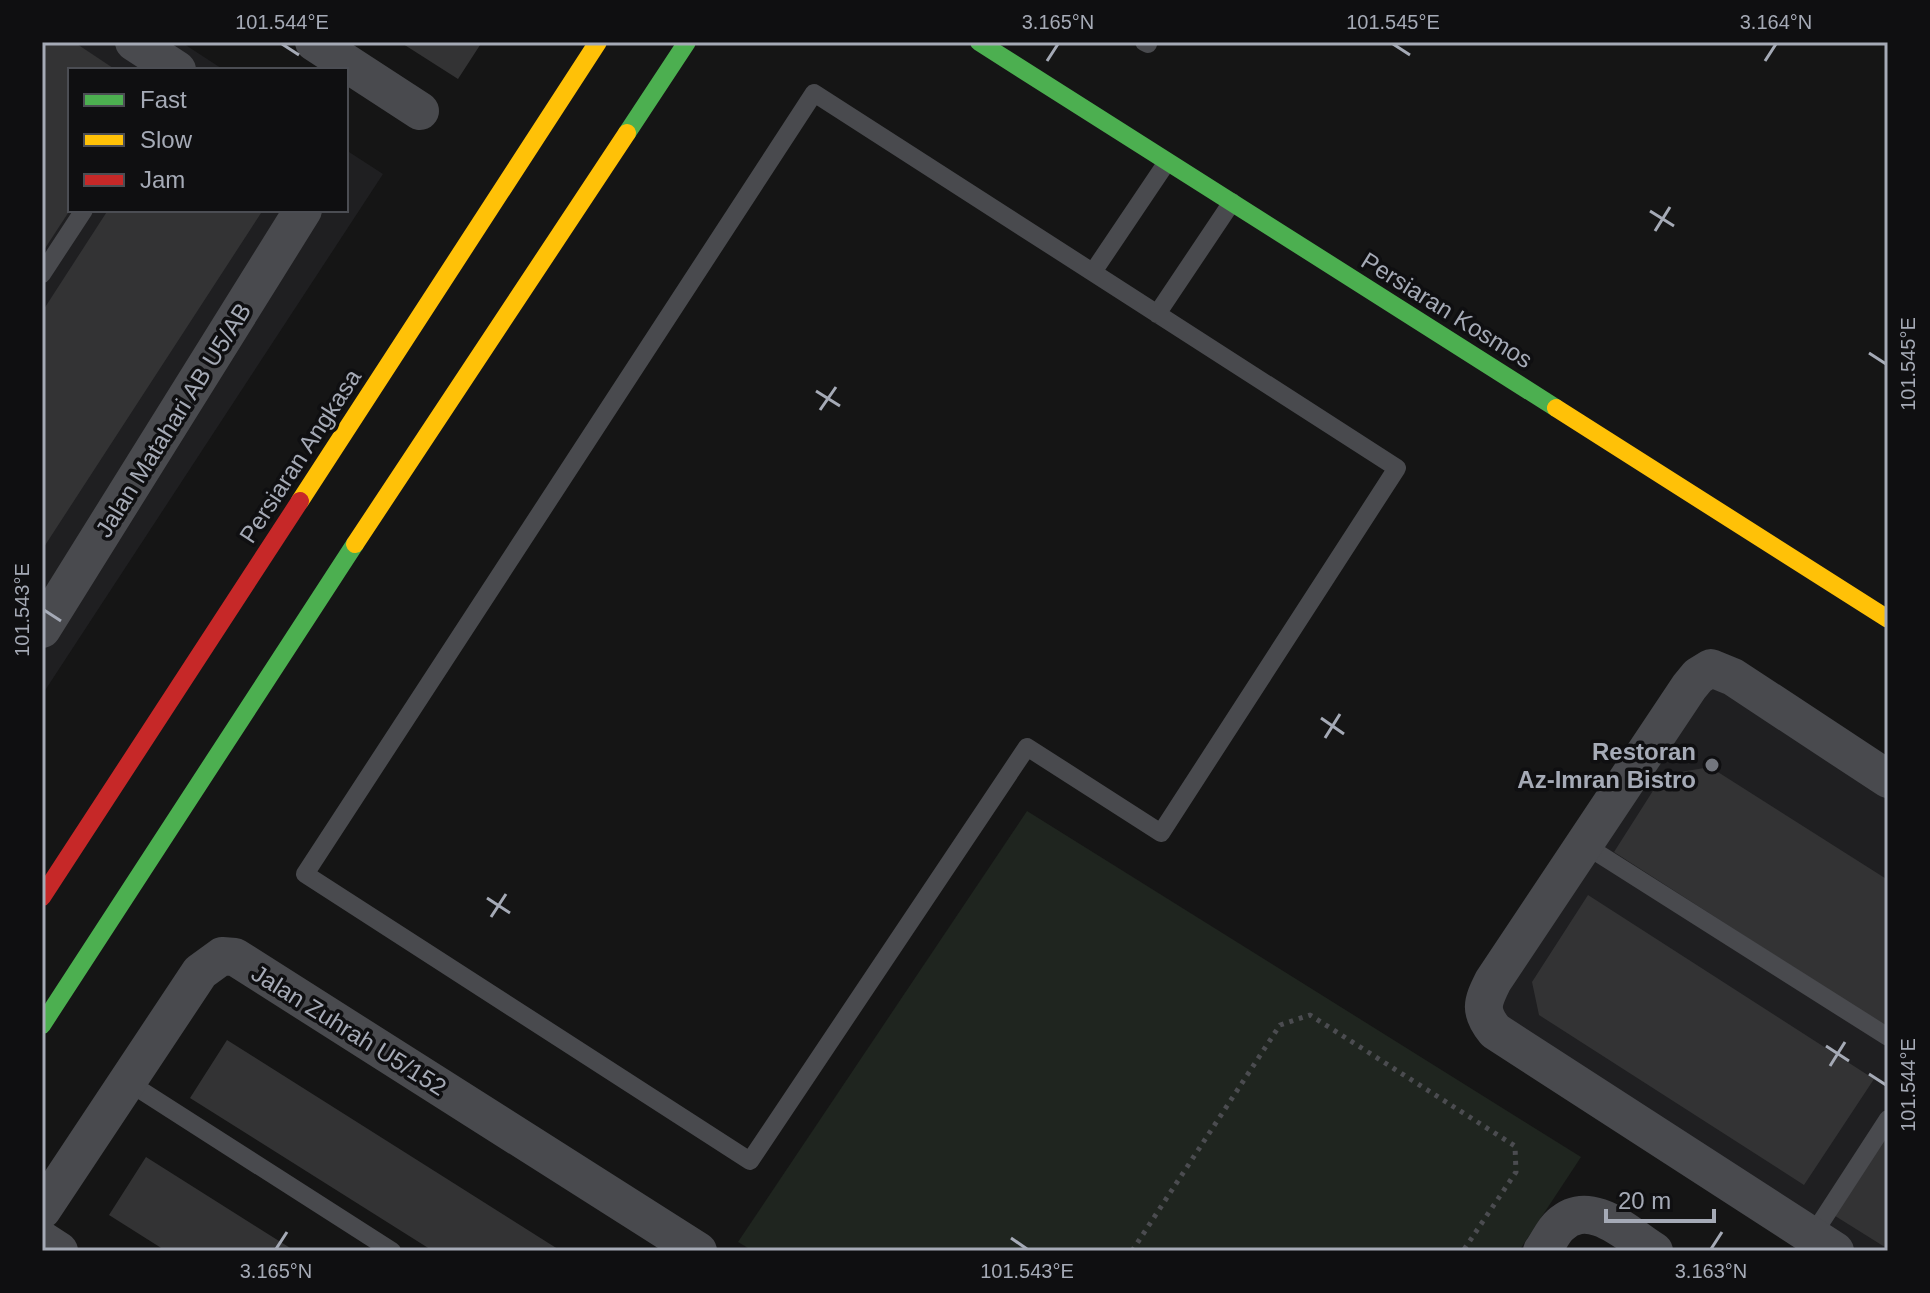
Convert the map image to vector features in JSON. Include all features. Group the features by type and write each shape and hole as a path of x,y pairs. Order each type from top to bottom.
{"street":[{"path":"134,42 173,68"},
{"path":"314,42 420,111"},
{"name":"Persiaran Angkasa","path":"42,897 598,42"},
{"path":"42,1025 292,639 687,42"},
{"name":"Persiaran Kosmos","path":"979,42 1888,619"},
{"name":"Jalan Matahari AB U5/AB","path":"42,629 302,212"},
{"path":"1824,1243 1495,1031 1486,1020 1483,1008 1493,981 1689,687 1698,676 1711,668 1733,677 1888,779"},
{"name":"Jalan Zuhrah U5/152","path":"42,1210 200,972 222,956 235,957 698,1251"},
{"path":"1542,1251 1559,1226 1576,1214 1598,1215 1654,1251"},
{"path":"42,1240 59,1251"}],"lane":[{"path":"814,93 1157,314 1397,468 1161,833 1027,747 750,1161 305,874 814,93"},
{"path":"1093,272 1167,161"},
{"path":"1157,314 1232,202"},
{"path":"42,274 83,212"},
{"path":"1585,845 1888,1037"},
{"path":"128,1082 392,1251"},
{"path":"1824,1243 1888,1119"}],"path":[{"path":"1132,1251 1280,1025 1310,1015 1515,1146 1516,1172 1463,1251"}],"shaded area":[{"path":"42,42 181,42 221,68 68,68 68,212 348,212 348,151 383,174 42,695"},
{"path":"1709,684 1888,800 1888,1251 1858,1251 1503,1019 1499,998"},
{"path":"1027,811 1581,1157 1519,1251 753,1251 738,1242"}],"building":[{"path":"74,42 113,68 68,68 69,212 42,253 42,43"},
{"path":"400,42 482,42 458,79"},
{"path":"107,212 262,212 42,550 42,312"},
{"path":"1710,767 1888,880 1888,1028 1614,852 1663,775"},
{"path":"1588,895 1874,1079 1804,1185 1539,1015 1532,982"},
{"path":"227,1040 561,1251 433,1251 190,1098"},
{"path":"1888,1125 1888,1249 1832,1214"},
{"path":"146,1157 295,1251 166,1251 109,1215"}],"traffic: fast":[{"path":"627,133 687,42"},
{"path":"979,42 1556,408"},
{"path":"42,1025 355,544"}],"traffic: slow":[{"path":"300,501 598,42"},
{"path":"355,544 627,133"},
{"path":"1556,408 1888,619"}],"traffic: jam":[{"path":"42,897 300,501"}],"place":[{"name":"Restoran Az-Imran Bistro","path":"1712,765"}]}
